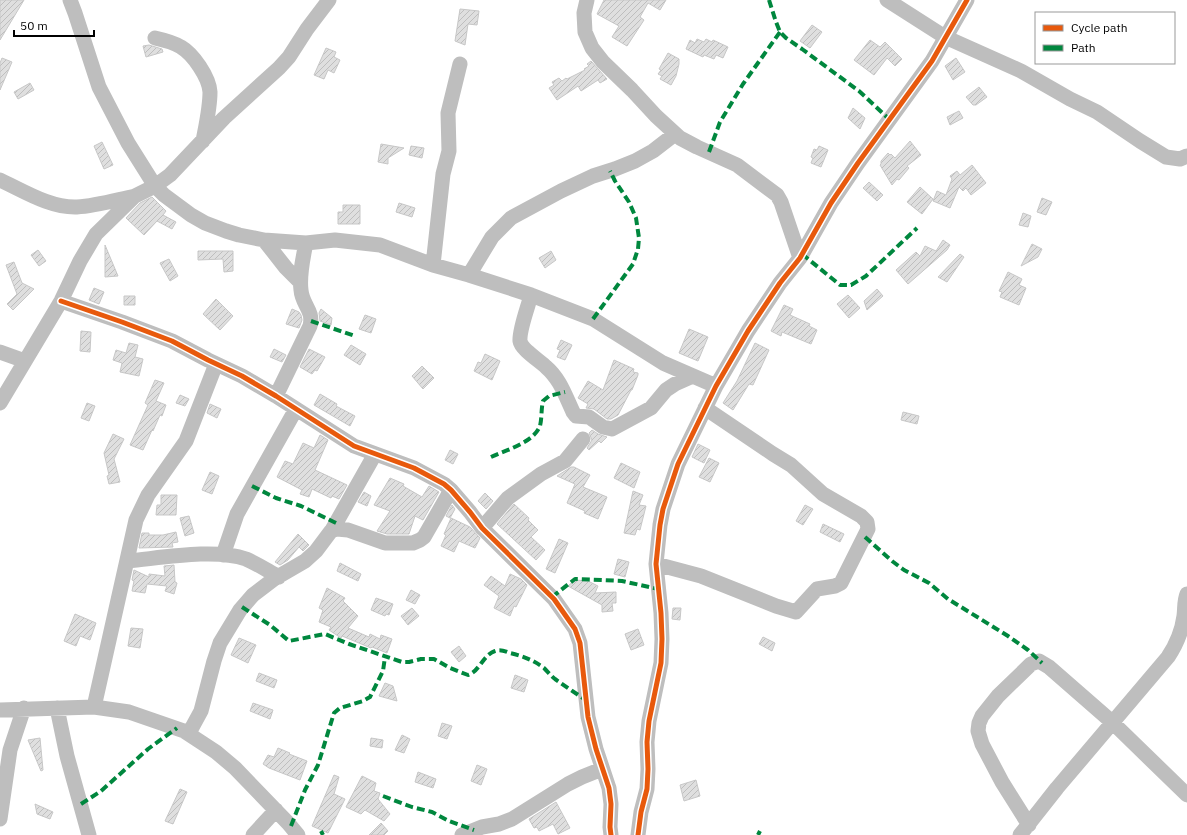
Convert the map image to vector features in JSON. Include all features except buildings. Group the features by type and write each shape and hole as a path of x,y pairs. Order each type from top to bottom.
{"street":[{"path":"70,0 98,87 128,143 155,186 164,195 191,215 205,223 239,235 264,240 306,243 335,240 380,246 434,265 531,295 593,319 663,363 716,386"},
{"path":"0,180 41,200 77,207 135,196 155,186 170,175 224,118 279,68 329,0"},
{"path":"587,0 584,13 585,32 592,48 603,62 675,134 697,147 737,165 777,195 781,202 800,258"},
{"path":"887,0 945,37 1021,71 1070,99 1098,112 1140,142 1166,157 1180,159 1187,156"},
{"path":"638,835 641,812 647,789 647,742 649,721 661,663 661,613 656,564 663,509 678,464 716,386 748,331 780,283 800,258 831,203 858,163 932,61 967,0"},
{"path":"155,38 168,41 182,47 206,76 210,91 203,140"},
{"path":"434,265 443,174 449,151 448,113 460,64"},
{"path":"469,275 483,249 492,237 511,218 525,209 593,176 635,161 653,151 675,134"},
{"path":"0,403 61,301 80,261 96,234 135,196"},
{"path":"264,240 286,268 300,282"},
{"path":"276,396 310,326 311,321 310,312 302,297 300,282 306,243"},
{"path":"531,295 520,335 520,342 525,349 556,377 562,385 576,416 589,417 603,427 612,429 651,408 666,390 693,376"},
{"path":"61,301 172,341 242,376 354,446 414,468 444,484 451,490 482,528 554,599 575,629 580,642 588,717 602,769 609,788 611,804 611,835"},
{"path":"0,352 25,361"},
{"path":"94,707 136,520 152,488 166,468 180,452 186,441 216,364"},
{"path":"656,564 702,576 776,606 796,612 817,589 835,586 841,583 868,529 867,522 860,516 823,494 791,465 705,408"},
{"path":"223,556 237,514 296,409"},
{"path":"482,528 508,498 541,474 565,461 582,439"},
{"path":"189,733 201,712 216,651 224,634 245,603 253,595 305,561 316,550 332,530 375,454"},
{"path":"332,530 337,528 348,530 385,543 416,542 424,537 451,490"},
{"path":"128,561 198,554 223,556 247,560 279,577"},
{"path":"1187,594 1184,618 1175,646 1168,657 1112,722 1057,788 1025,830 982,744 978,730 982,716 998,696 1031,664 1039,661 1049,667 1112,722 1187,795"},
{"path":"0,710 24,708 94,707 129,712 189,733 216,752 235,768 298,835"},
{"path":"0,819 10,750 24,708"},
{"path":"57,708 67,756 89,835"},
{"path":"462,835 482,827 499,824 512,819 568,784 602,769"},
{"path":"253,835 276,810"}],"marked path":[{"path":"769,0 780,32 786,38 859,91 890,120"},
{"path":"709,152 720,122 743,84 780,32"},
{"path":"593,319 633,264 638,249 639,238 636,218 629,202 610,171"},
{"path":"802,254 840,285 851,285 866,276 917,228"},
{"path":"311,321 355,336"},
{"path":"491,457 532,437 540,426 543,401 549,396 565,392"},
{"path":"252,486 276,498 301,506 336,523"},
{"path":"865,537 904,570 929,583 948,599 1008,636 1028,650 1042,663"},
{"path":"552,597 575,579 622,581 658,589"},
{"path":"242,607 270,625 289,641 325,634 402,662 421,659 434,659 450,668 468,675 475,671 487,656 497,650 501,650 524,657 536,663 544,668 555,679 586,700"},
{"path":"291,826 305,790 318,765 334,713 340,708 363,701 370,697 383,671 385,657"},
{"path":"81,804 101,791 148,749 177,728"},
{"path":"383,796 412,807 432,812 449,821 474,830"},
{"path":"321,831 323,835"},
{"path":"758,835 760,831"}],"cycle path":[{"path":"638,835 641,812 647,789 647,742 649,721 661,663 661,613 656,564 660,525 663,509 678,464 716,386 748,331 780,283 800,258 831,203 858,163 932,61 967,0"},
{"path":"61,301 172,341 242,376 354,446 414,468 444,484 451,490 482,528 554,599 575,629 580,643 588,717 596,749 609,788 611,804 611,835"}]}
